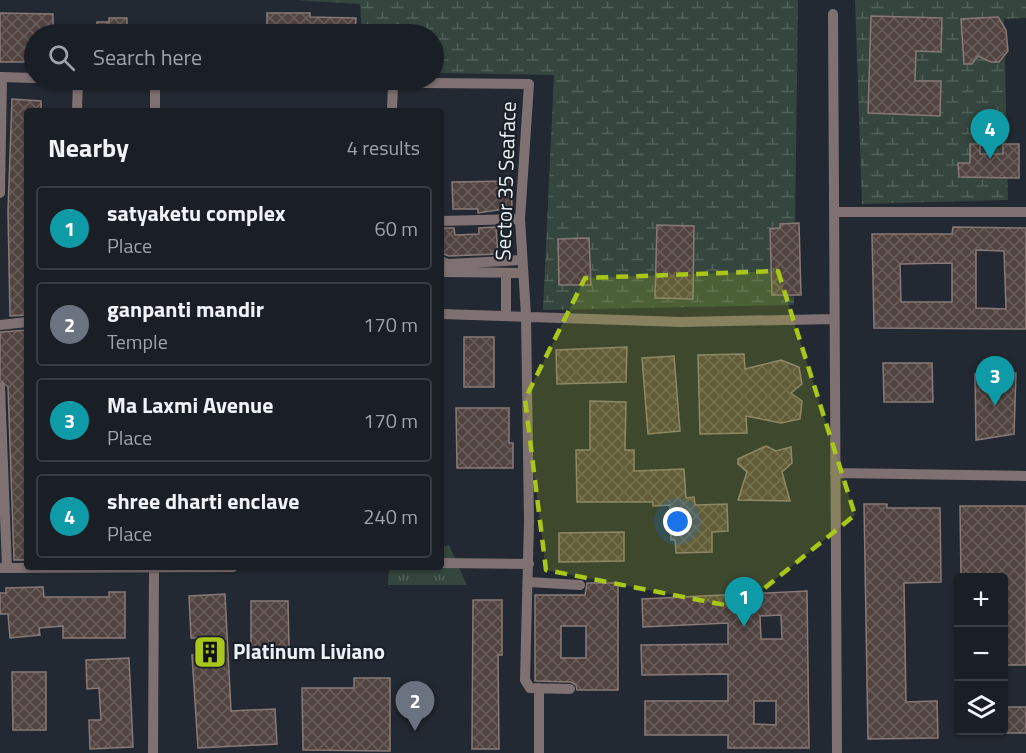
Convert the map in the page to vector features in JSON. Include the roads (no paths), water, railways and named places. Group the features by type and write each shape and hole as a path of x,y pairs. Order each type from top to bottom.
{"street":[{"path":"833,14 837,753"},
{"path":"0,193 1,77 24,78"},
{"name":"Sector 35 Seaface","path":"444,83 529,84 520,219 526,315 529,564 525,680 530,688 539,688"},
{"path":"77,108 78,90"},
{"path":"155,90 155,108"},
{"path":"392,108 393,90"},
{"path":"834,212 1026,212"},
{"path":"444,221 520,219"},
{"path":"444,262 448,264 522,260"},
{"path":"444,272 523,273"},
{"path":"506,315 507,273"},
{"path":"444,314 681,322 834,319"},
{"path":"0,325 24,322"},
{"path":"0,387 4,568 24,568"},
{"path":"835,473 1026,476"},
{"path":"444,564 529,564"},
{"path":"153,753 154,570"},
{"path":"529,582 580,585"},
{"path":"539,753 539,688 570,689"}],"place":[{"name":"shree dharti enclave","path":"990,159"},
{"name":"Ma Laxmi Avenue","path":"995,406"},
{"name":"satyaketu complex","path":"744,627"},
{"name":"Platinum Liviano","path":"210,652"},
{"name":"ganpanti mandir","path":"415,731"}]}
